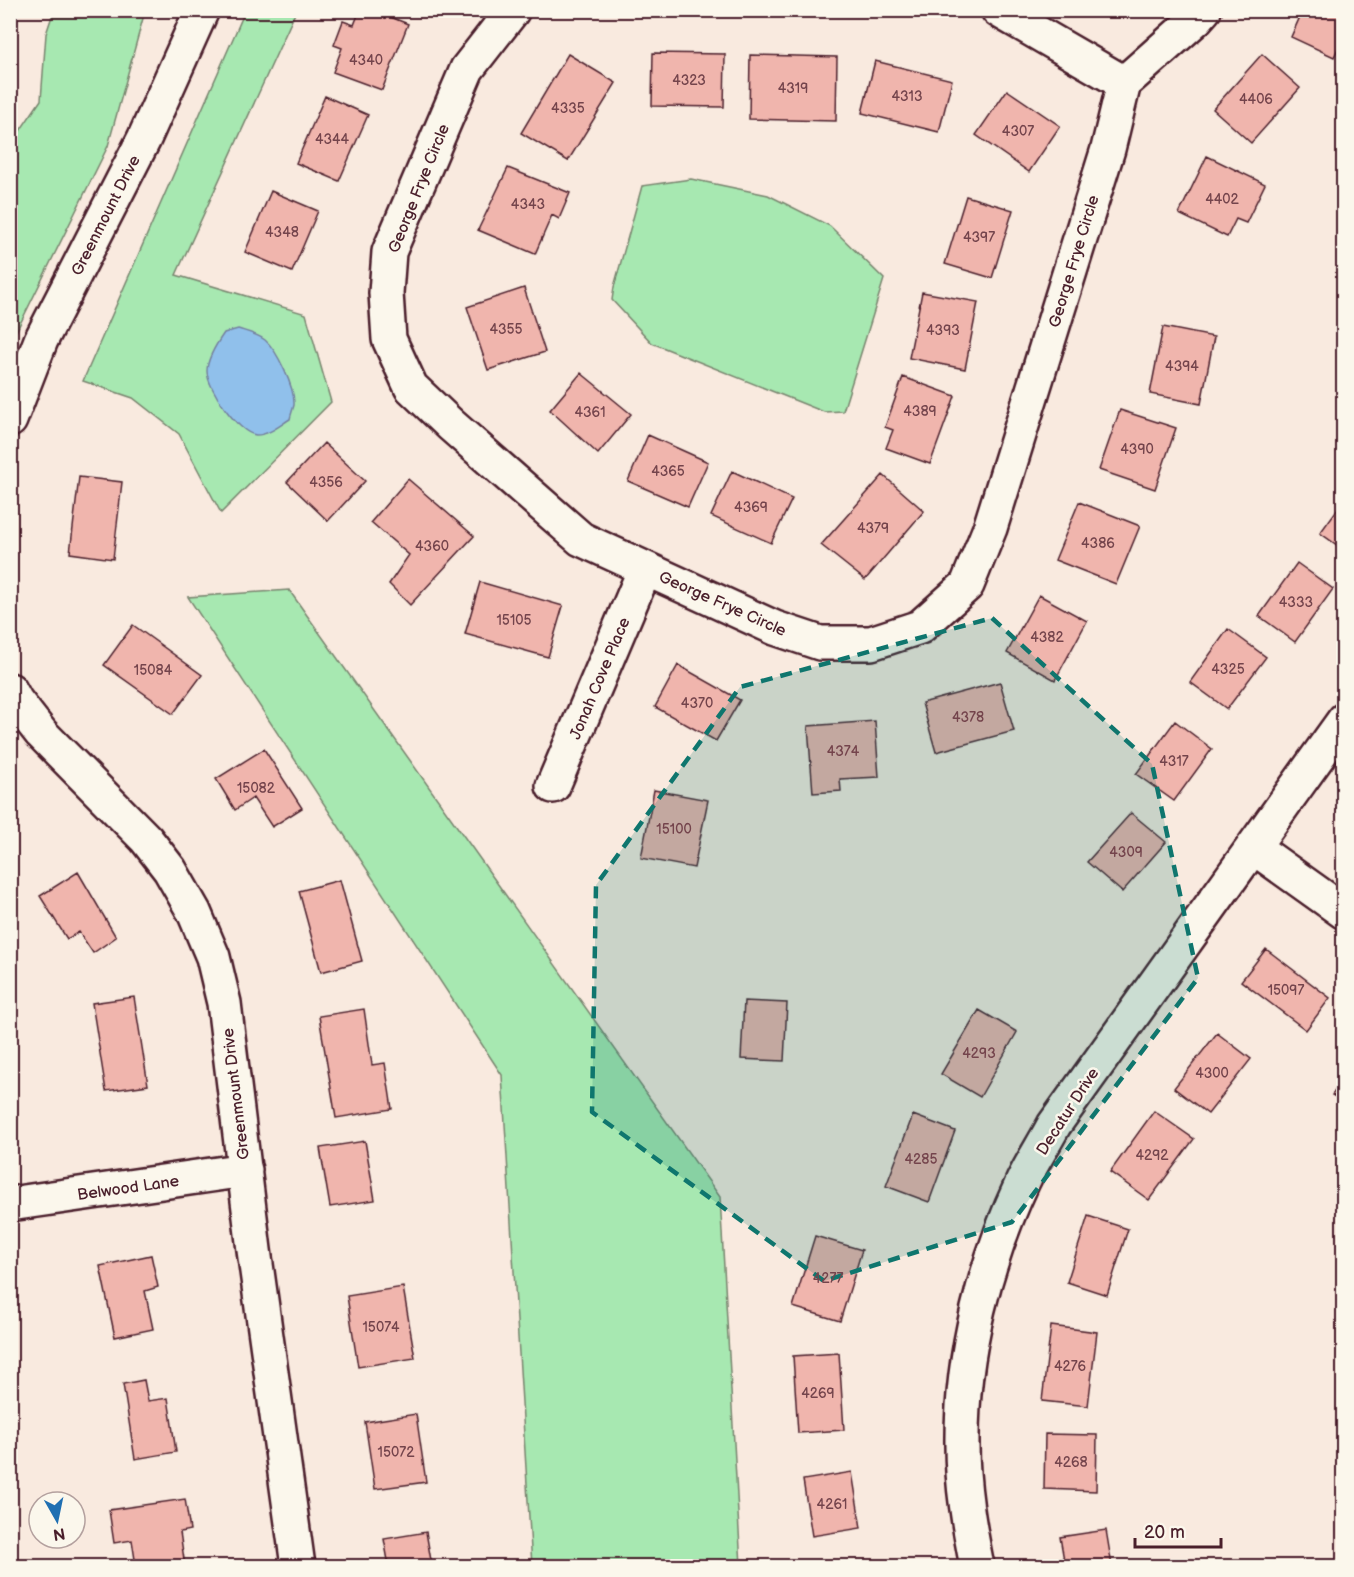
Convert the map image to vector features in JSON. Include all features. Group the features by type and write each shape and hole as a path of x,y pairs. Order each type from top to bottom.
{"street":[{"name":"Greenmount Drive","path":"10,420 41,340 144,139 202,10"},
{"name":"George Frye Circle","path":"513,10 467,69 389,252 386,293 389,339 411,387 581,539 774,628 820,644 871,643 920,627 967,585 990,528 1108,149 1124,83"},
{"path":"998,10 1124,83 1204,10"},
{"name":"Jonah Cove Place","path":"553,786 645,569"},
{"name":"Greenmount Drive","path":"10,690 41,733 146,839 170,870 194,912 213,957 224,1003 254,1250 298,1566"},
{"name":"Decatur Drive","path":"977,1566 967,1513 962,1445 965,1383 978,1309 999,1237 1024,1180 1054,1125 1344,720"},
{"path":"1253,847 1344,912"},
{"name":"Belwood Lane","path":"10,1204 245,1170"}],"highlighted area":[{"path":"992,618 1152,764 1198,978 1012,1222 824,1281 592,1112 596,885 740,687"}],"green space":[{"path":"54,10 145,11 108,146 16,332 11,332 11,144 41,100 46,34"},
{"path":"245,11 296,11 176,275 306,314 331,402 221,513 179,434 133,398 83,381"},
{"path":"691,179 768,195 830,226 884,279 843,411 824,412 652,343 612,300 642,186"},
{"path":"289,590 720,1197 741,1566 532,1566 502,1075 188,597"}],"water":[{"path":"238,329 259,336 270,345 284,370 294,398 290,419 261,435 249,433 233,419 208,379 209,361 218,341 224,333"}],"building":[{"path":"360,10 373,10 408,24 382,90 333,72 342,48 334,45 343,21 354,25"},
{"path":"1303,10 1344,10 1344,36 1334,57 1291,37"},
{"path":"653,53 725,54 724,107 652,106"},
{"path":"568,54 616,83 568,161 521,133"},
{"path":"1262,54 1300,88 1251,143 1213,109"},
{"path":"750,55 837,57 836,121 749,119"},
{"path":"875,61 952,80 939,132 862,113"},
{"path":"1007,90 1060,126 1029,172 976,135"},
{"path":"325,96 368,115 339,181 296,163"},
{"path":"1207,156 1265,184 1246,223 1236,219 1227,237 1179,214"},
{"path":"508,168 570,193 559,219 552,215 535,254 478,230"},
{"path":"271,191 318,211 292,272 245,252"},
{"path":"966,196 1013,210 992,278 945,264"},
{"path":"524,288 545,352 488,370 467,307"},
{"path":"922,292 978,302 965,369 909,358"},
{"path":"1163,327 1214,337 1201,404 1150,394"},
{"path":"581,373 631,414 598,454 550,410"},
{"path":"903,377 955,396 930,464 886,448 893,430 885,427"},
{"path":"1120,410 1176,428 1155,489 1099,470"},
{"path":"648,435 708,462 688,507 628,481"},
{"path":"324,443 365,481 328,521 287,482"},
{"path":"732,471 792,499 771,543 711,516"},
{"path":"883,475 924,511 865,580 821,545"},
{"path":"79,477 122,482 113,559 70,553"},
{"path":"408,479 474,536 410,605 389,584 409,555 371,522"},
{"path":"1344,500 1344,550 1320,533"},
{"path":"1079,502 1140,526 1116,584 1055,560"},
{"path":"1297,563 1333,589 1295,642 1259,616"},
{"path":"480,582 563,606 548,657 465,634"},
{"path":"1039,595 1087,621 1055,680 1007,653"},
{"path":"133,625 202,675 173,714 104,665"},
{"path":"1228,629 1266,657 1227,709 1190,682"},
{"path":"678,665 740,700 716,741 655,707"},
{"path":"1000,682 1014,731 936,752 922,703"},
{"path":"875,721 879,777 840,779 841,791 813,793 808,726"},
{"path":"1175,721 1212,749 1174,801 1136,774"},
{"path":"264,749 302,808 272,827 253,798 235,810 216,779"},
{"path":"654,790 708,800 694,868 641,858"},
{"path":"1131,813 1166,842 1122,892 1087,862"},
{"path":"78,872 116,937 93,953 79,932 67,939 40,896"},
{"path":"340,880 362,961 321,972 299,891"},
{"path":"1266,949 1330,998 1306,1030 1241,981"},
{"path":"134,997 148,1085 106,1091 92,1003"},
{"path":"744,1001 787,1003 784,1061 741,1059"},
{"path":"364,1009 372,1065 385,1063 392,1109 336,1118 319,1016"},
{"path":"979,1010 1017,1032 980,1097 941,1074"},
{"path":"1217,1033 1251,1059 1208,1114 1174,1088"},
{"path":"1344,1078 1344,1102 1332,1095"},
{"path":"1154,1111 1194,1139 1149,1200 1110,1172"},
{"path":"913,1115 955,1131 929,1202 886,1186"},
{"path":"365,1141 375,1200 330,1207 320,1148"},
{"path":"1088,1216 1128,1229 1107,1295 1067,1282"},
{"path":"815,1236 862,1250 840,1321 793,1307"},
{"path":"151,1255 158,1287 145,1291 153,1329 115,1337 100,1266"},
{"path":"403,1287 415,1358 358,1367 347,1296"},
{"path":"1051,1326 1097,1332 1088,1406 1042,1401"},
{"path":"839,1353 844,1430 798,1433 793,1356"},
{"path":"144,1380 148,1401 168,1398 176,1452 135,1459 123,1384"},
{"path":"416,1414 426,1482 375,1489 365,1422"},
{"path":"1045,1434 1097,1435 1096,1491 1044,1489"},
{"path":"852,1472 861,1528 812,1536 803,1480"},
{"path":"185,1499 190,1530 180,1532 185,1566 136,1566 132,1540 114,1543 109,1510"},
{"path":"1106,1530 1112,1566 1065,1566 1060,1537"},
{"path":"426,1532 432,1566 389,1566 384,1539"}]}
